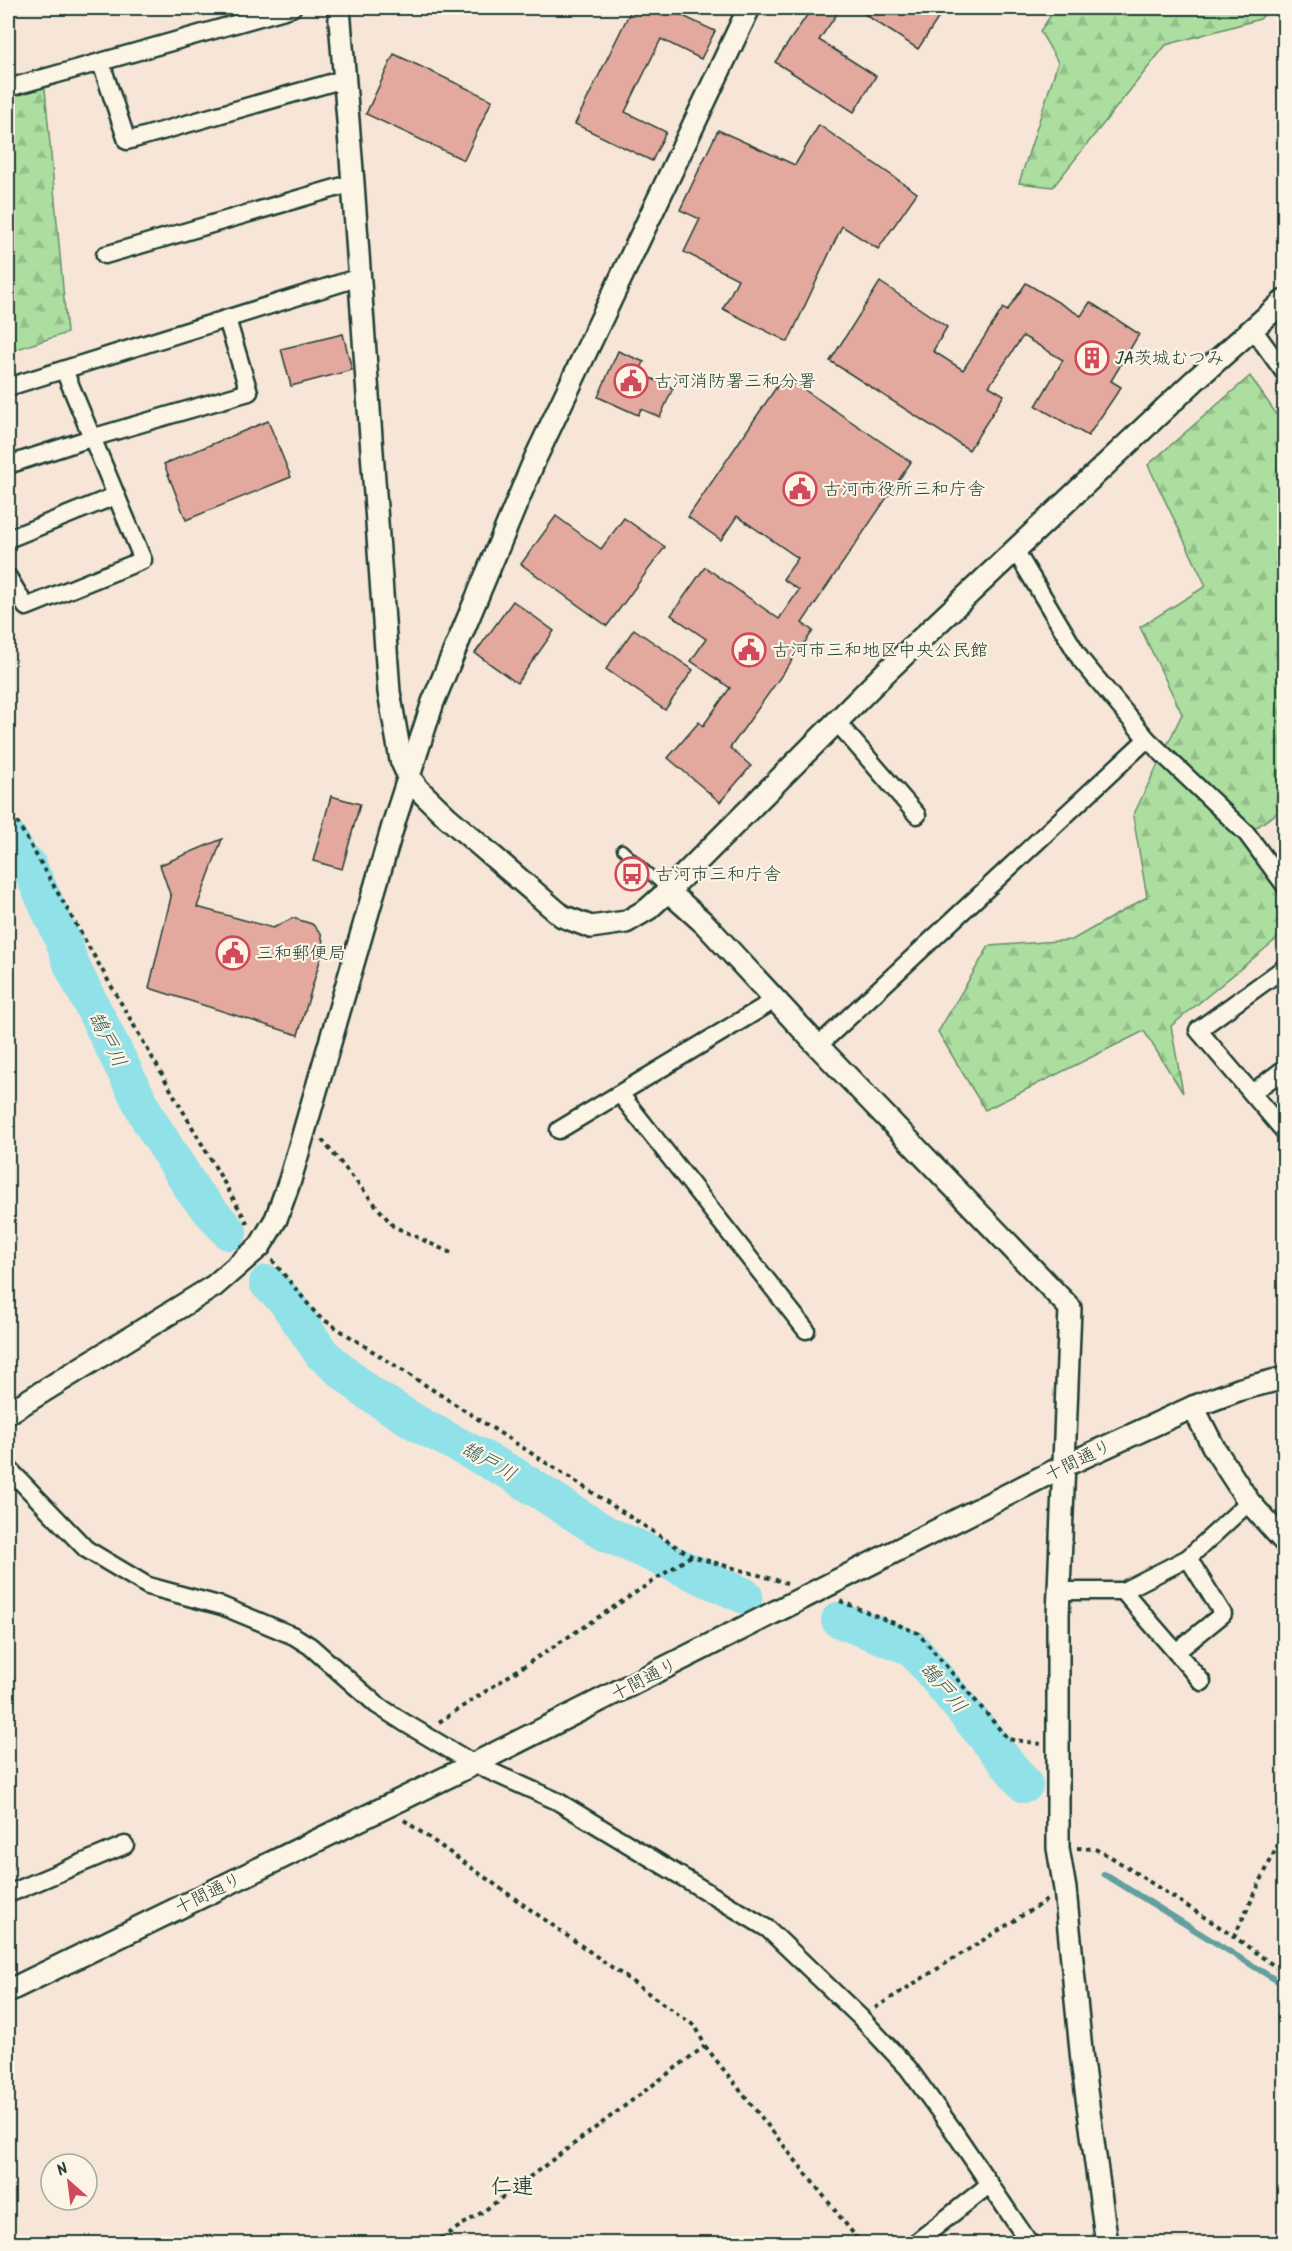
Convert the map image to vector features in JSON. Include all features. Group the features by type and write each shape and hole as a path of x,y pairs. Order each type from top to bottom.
{"street":[{"path":"8,88 292,8"},
{"path":"339,8 389,692 400,760 418,789 447,817 562,916 574,922 591,927 626,922 648,909 717,843 836,721 1194,381 1284,301"},
{"path":"8,1413 214,1286 260,1246 276,1219 290,1180 408,775 433,702 535,459 749,8"},
{"path":"101,63 127,141 344,79"},
{"path":"105,255 353,183"},
{"path":"8,387 360,277"},
{"path":"8,465 249,392 227,319"},
{"path":"1253,329 1284,372"},
{"path":"8,577 26,607 143,560 64,370"},
{"path":"8,539 115,496"},
{"path":"1015,550 1081,660 1147,739 1247,834 1284,884"},
{"path":"836,721 917,815"},
{"path":"818,1046 1147,739"},
{"path":"668,891 705,924 818,1046 1070,1308 1059,1592 1058,1848 1065,1889 1082,2061 1107,2244"},
{"path":"1284,968 1198,1030 1284,1131"},
{"path":"559,1130 775,1000"},
{"path":"1252,1093 1284,1069"},
{"path":"620,1094 806,1330"},
{"name":"十間通り","path":"8,1991 474,1764 1064,1466 1193,1407 1241,1389 1284,1378"},
{"path":"1193,1407 1214,1448 1249,1502 1284,1541"},
{"path":"8,1468 86,1549 148,1586 222,1606 294,1636 310,1646 377,1705 422,1734 474,1764 557,1801 768,1929 860,2017 908,2068 1030,2244"},
{"path":"1059,1592 1123,1591 1188,1558 1249,1502"},
{"path":"1176,1652 1223,1614 1188,1558"},
{"path":"1123,1591 1202,1682"},
{"path":"8,1894 125,1845"},
{"path":"914,2244 990,2184"}],"lane":[{"path":"622,849 668,891"}],"path":[{"path":"8,806 260,1246 318,1316 691,1556 817,1592 918,1633 1008,1739 1059,1746"},
{"path":"306,1122 393,1226 453,1254"},
{"path":"422,1734 691,1556"},
{"path":"385,1807 696,2027 705,2046 862,2244"},
{"path":"1234,1937 1284,1832"},
{"path":"1058,1848 1095,1849 1234,1937 1284,1973"},
{"path":"860,2017 1065,1889"},
{"path":"432,2244 484,2211 705,2046"},
{"path":"827,2244 856,2237"}],"green space":[{"path":"1056,8 1271,8 1260,19 1166,45 1053,187 1019,183 1058,62 1040,31"},
{"path":"43,67 67,333 8,352 8,81"},
{"path":"1250,376 1284,425 1284,808 1247,834 1284,905 1284,933 1171,1026 1183,1093 1144,1031 985,1110 938,1032 989,946 1072,940 1147,897 1133,816 1182,714 1140,627 1206,586 1148,465"}],"building":[{"path":"632,8 666,8 715,31 701,59 661,39 625,112 666,132 652,161 575,124"},
{"path":"812,8 841,8 819,40 876,76 854,112 775,62"},
{"path":"855,8 945,8 918,49"},
{"path":"394,54 492,100 464,160 366,114"},
{"path":"819,125 917,193 878,249 842,226 788,342 723,309 738,279 684,252 700,219 680,210 718,130 795,165"},
{"path":"880,282 947,327 933,351 963,370 1003,308 1007,311 1026,283 1081,316 1090,302 1139,334 1111,381 1121,387 1088,436 1036,406 1063,360 1023,336 989,386 1004,395 969,450 830,361"},
{"path":"343,334 352,370 291,386 281,349"},
{"name":"古河消防署三和分署","path":"618,351 644,362 639,373 673,388 660,417 641,409 638,415 598,397"},
{"name":"古河市役所三和庁舎","path":"784,376 911,462 802,623 813,631 730,748 751,766 720,802 668,758 699,722 703,726 730,688 691,661 706,639 671,615 705,567 779,619 799,590 783,579 798,558 737,516 721,540 688,517"},
{"path":"268,421 291,477 186,520 164,464"},
{"path":"556,516 601,549 624,518 665,547 607,626 521,564"},
{"path":"513,601 554,631 517,683 475,653"},
{"path":"634,629 693,670 665,710 606,669"},
{"path":"331,796 360,804 342,869 313,861"},
{"path":"222,839 197,907 273,928 293,918 312,924 321,933 324,947 298,1035 149,988 171,897 160,865"}],"waterway":[{"name":"鵠戸川","path":"8,836 23,862 28,864 64,943 71,964 149,1120 194,1192 229,1232"},
{"name":"鵠戸川","path":"267,1283 285,1300 322,1354 367,1392 420,1425 511,1473 605,1533 745,1596"},
{"name":"鵠戸川","path":"839,1620 912,1648 1025,1785"},
{"name":"鵠戸川","path":"1104,1874 1284,1985"}],"place":[{"name":"JA茨城むつみ","path":"1092,358"},
{"name":"古河消防署三和分署","path":"631,381"},
{"name":"古河市役所三和庁舎","path":"800,489"},
{"name":"古河市三和地区中央公民館","path":"749,650"},
{"name":"古河市三和庁舎","path":"632,874"},
{"name":"三和郵便局","path":"233,953"}],"district":[{"name":"仁連","path":"512,2186"}]}
